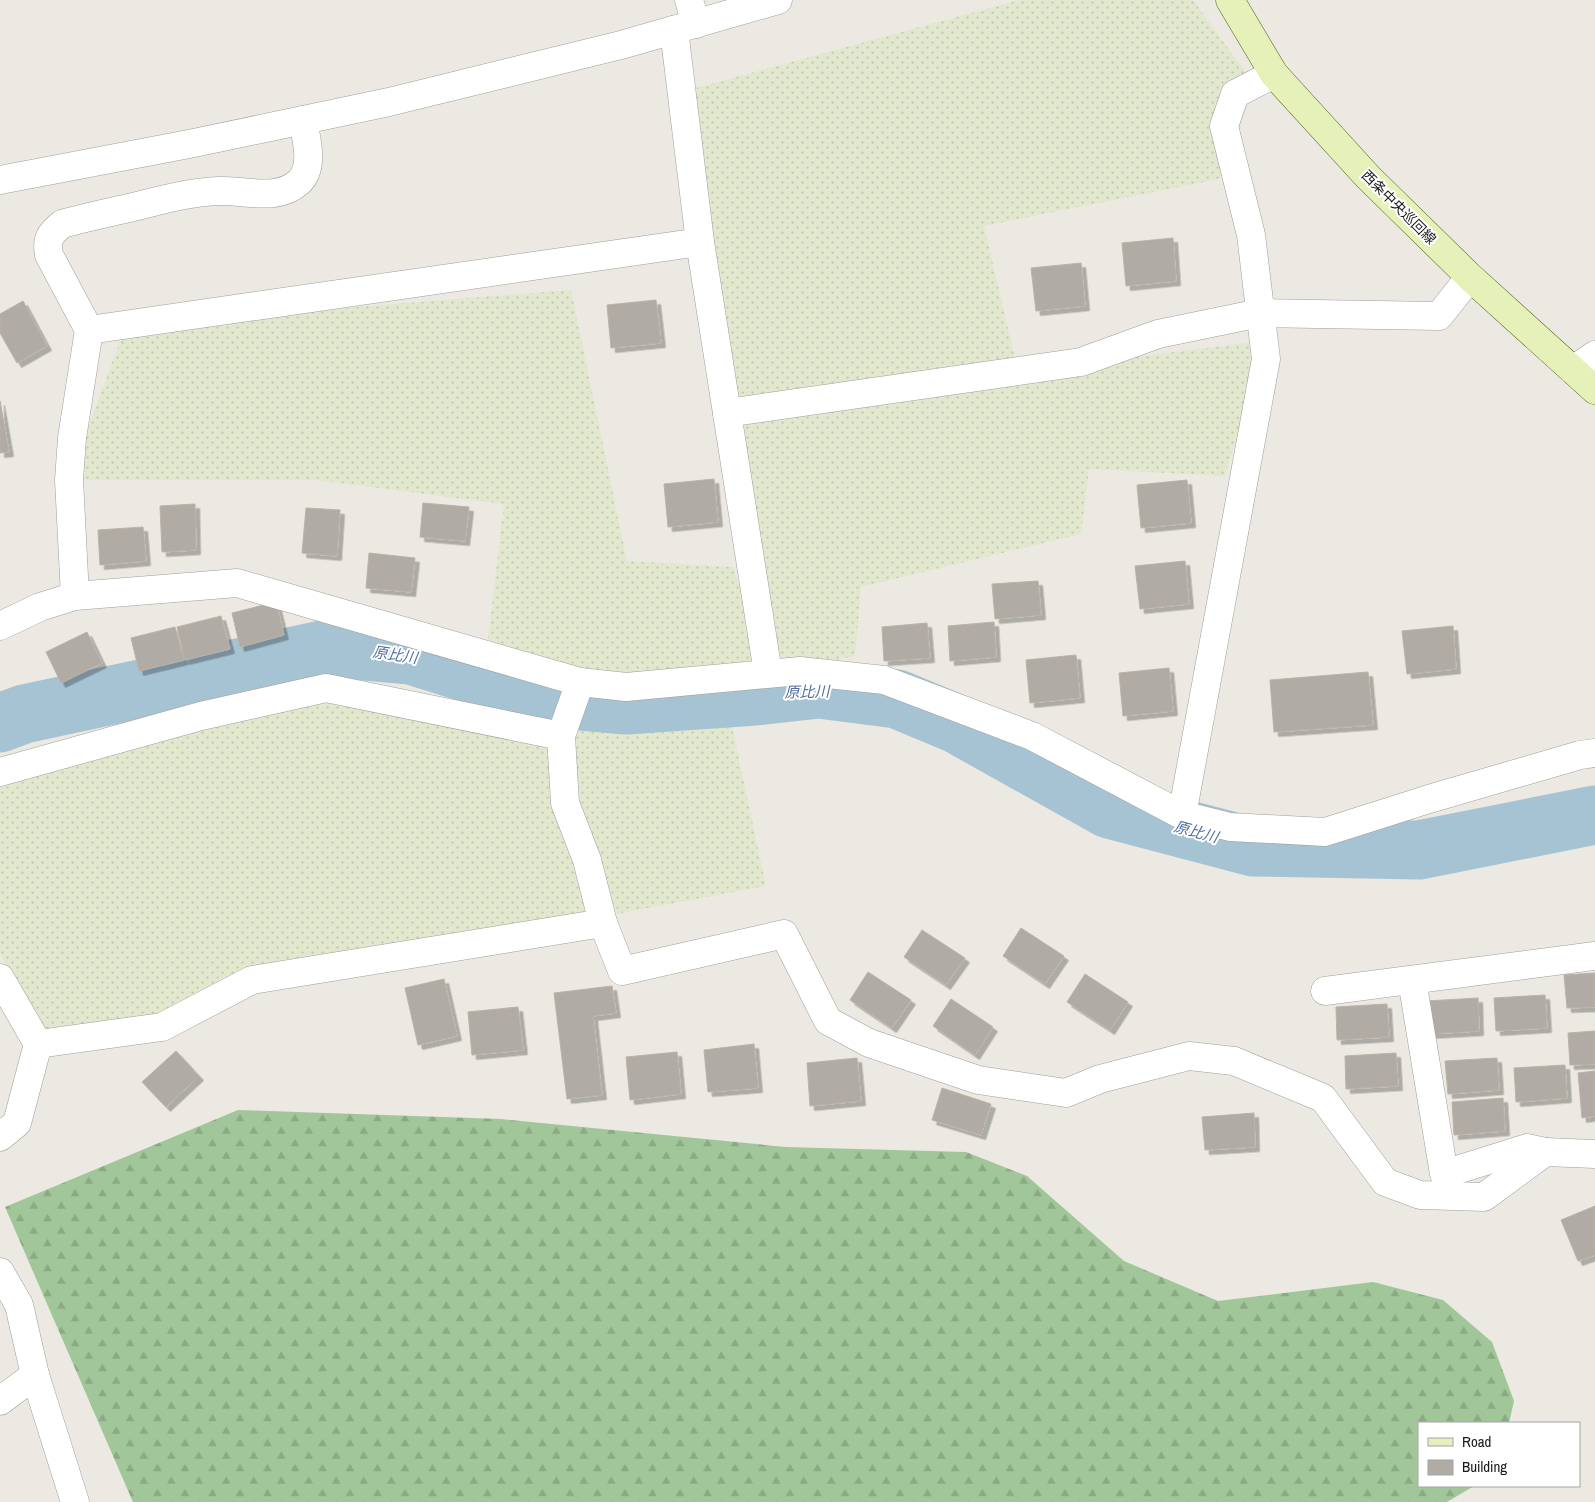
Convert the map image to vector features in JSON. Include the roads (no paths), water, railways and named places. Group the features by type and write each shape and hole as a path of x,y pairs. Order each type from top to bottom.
{"street":[{"path":"0,180 389,102 621,46 686,18 778,0"},
{"name":"西条中央巡回線","path":"1230,0 1274,74 1368,177 1470,277 1595,390"},
{"path":"686,18 700,242 768,673"},
{"path":"1182,815 1266,359 1251,234 1224,126 1235,94 1274,74"},
{"path":"75,596 69,480 72,438 89,330 49,254 47,242 53,232 62,224 178,196 219,191 269,194 286,191 300,181 308,166 303,120"},
{"path":"89,330 700,242"},
{"path":"727,413 1081,362 1158,334 1260,313 1439,316 1470,277"},
{"path":"1573,370 1595,355"},
{"path":"0,626 40,607 75,596 237,582 580,682 626,687 800,671 884,680 1032,736 1182,815 1230,827 1325,832 1429,798 1580,755 1595,753"},
{"path":"580,682 561,736 566,803 587,860 603,923 622,971 784,934 828,1021 869,1043 978,1080 1066,1093 1100,1079 1189,1056 1234,1061 1323,1098 1386,1182 1420,1194 1484,1197 1546,1152"},
{"path":"0,772 201,716 326,688 561,736"},
{"path":"38,1044 162,1027 252,980 603,923"},
{"path":"1325,991 1595,956"},
{"path":"0,978 38,1044 16,1123 0,1137"},
{"path":"1412,980 1444,1174 1527,1148 1546,1152 1595,1154"},
{"path":"0,1272 19,1305 35,1375 75,1502"},
{"path":"0,1401 35,1375"}],"waterway":[{"name":"原比川","path":"0,723 24,714 331,648 411,655 548,698 626,705 755,696 819,689 897,699 957,724 1109,809 1253,847 1419,850 1595,815"}]}
